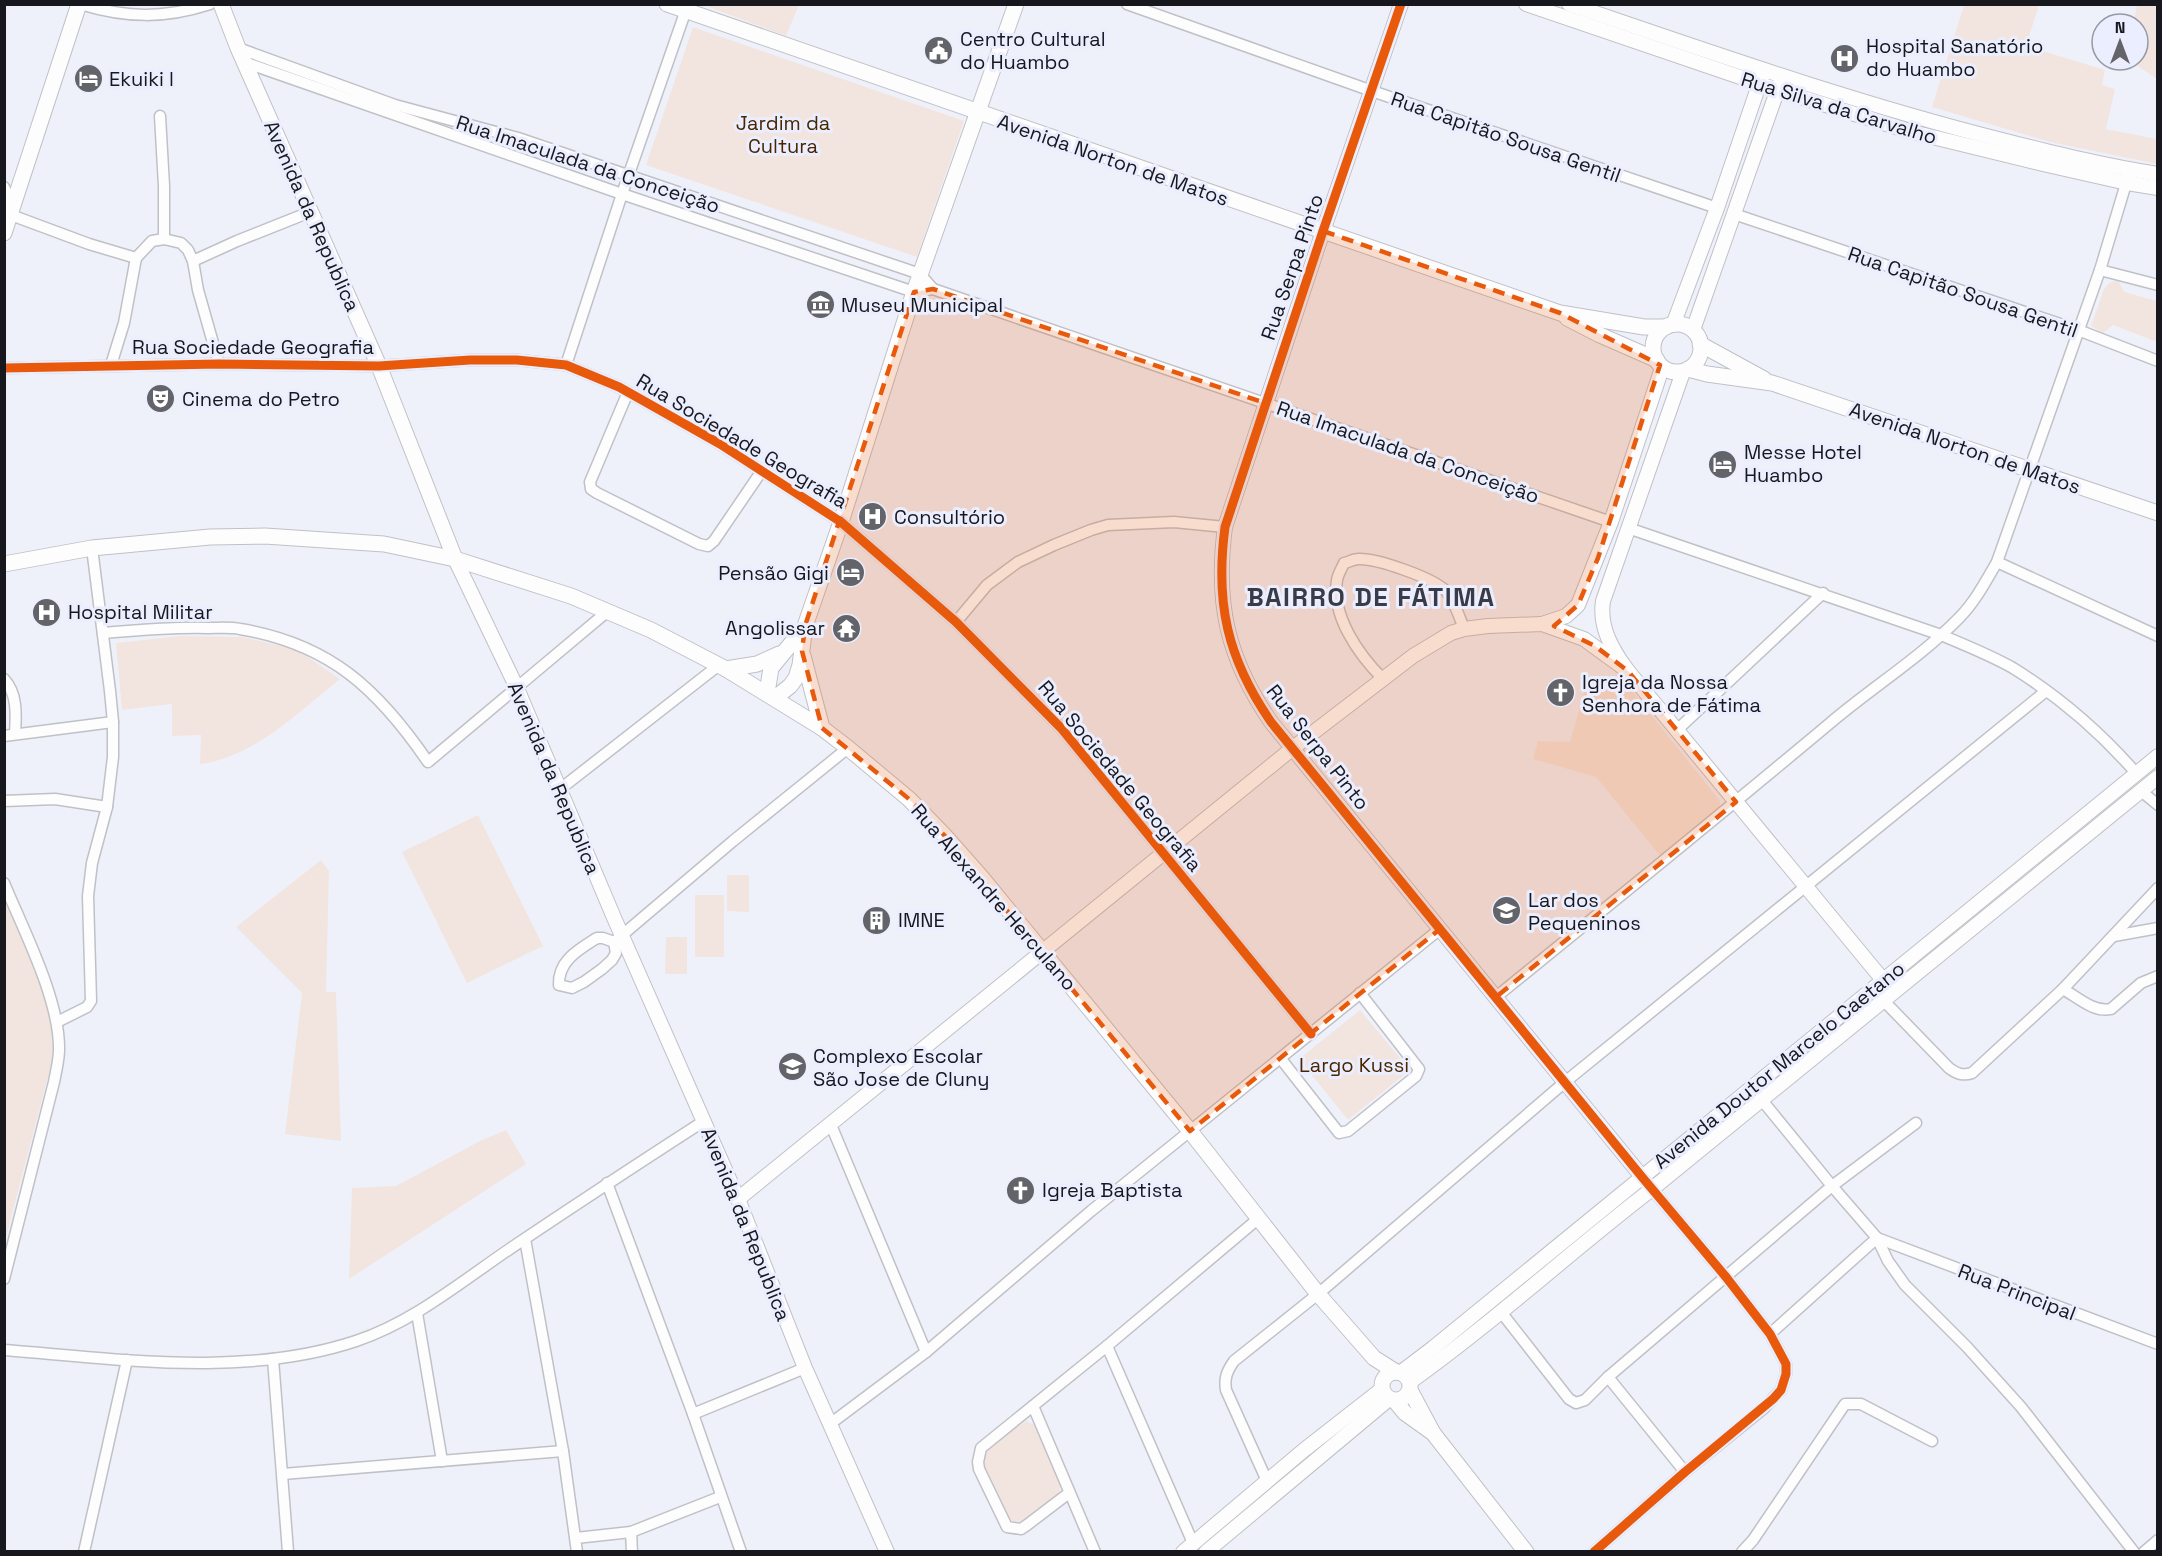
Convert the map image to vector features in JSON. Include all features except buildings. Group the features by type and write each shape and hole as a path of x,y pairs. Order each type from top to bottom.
{"main road":[{"path":"4,233 80,4"},
{"name":"Avenida da Republica","path":"221,4 241,55 379,366 455,559"},
{"name":"Avenida Norton de Matos","path":"667,4 687,8 978,113 1560,314 1659,364"},
{"path":"794,650 796,678 789,686 771,695 771,668 794,650 806,626 914,292 1016,4"},
{"name":"Avenida Norton de Matos","path":"1560,314 1644,327 1669,326"},
{"path":"1669,326 1687,326 1696,337 1697,361 1685,370 1671,371 1659,364 1653,351 1658,333 1669,326"},
{"name":"Avenida Norton de Matos","path":"1696,337 1772,383"},
{"name":"Avenida Norton de Matos","path":"1685,370 1772,383 2157,513"},
{"name":"Rua Alexandre Herculano","path":"4,564 92,548 167,540 265,536 384,544 455,559 571,596 608,611 722,667 771,695 848,748 909,799 937,828 982,878 1190,1131 1318,1294 1374,1358 1404,1379"},
{"path":"722,667 765,662 794,650"},
{"path":"794,650 822,728"},
{"name":"Rua Alexandre Herculano","path":"1374,1358 1387,1393"},
{"name":"Avenida Doutor Marcelo Caetano","path":"1387,1376 1404,1379 1405,1398 1387,1393 1387,1376"},
{"path":"1404,1379 1433,1432 1526,1551"},
{"path":"1387,1393 1405,1413 1433,1432"}],"street":[{"path":"80,4 104,12 135,16 166,16 210,4"},
{"name":"Rua Capitão Sousa Gentil","path":"1127,4 1372,91 1717,208"},
{"name":"Rua Serpa Pinto","path":"1401,4 1265,403 1226,527 1222,556 1223,611 1232,645 1247,684 1257,702 1652,1189"},
{"name":"Rua Silva da Carvalho","path":"1527,4 1573,10 1912,132 1965,146 2045,158 2128,177 2157,188"},
{"path":"566,365 628,176 687,8"},
{"name":"Rua Imaculada da Conceição","path":"241,55 395,105 518,138 921,274"},
{"name":"Rua Imaculada da Conceição","path":"241,55 622,194 914,292 933,289 1611,522"},
{"path":"1669,326 1717,208 1762,77"},
{"path":"1696,337 1734,214 1780,83"},
{"name":"Rua Silva da Carvalho","path":"1780,83 1970,132 2045,158"},
{"path":"160,116 165,186 165,239"},
{"path":"1965,146 1970,132"},
{"path":"513,155 518,138"},
{"name":"Rua Silva da Carvalho","path":"2128,177 2157,174"},
{"path":"1496,997 1941,634 1976,597 1997,562 2100,270 2128,177"},
{"path":"4,187 12,210 89,244 136,258"},
{"path":"705,222 711,202"},
{"path":"193,261 310,212"},
{"name":"Rua Capitão Sousa Gentil","path":"1734,214 2078,330 2157,361"},
{"path":"111,365 124,323 136,258 152,241 165,239 181,243 188,250 193,261 198,290 219,364"},
{"path":"811,256 817,240"},
{"path":"2100,270 2157,285"},
{"path":"921,274 933,289"},
{"name":"Rua Sociedade Geografia","path":"4,368 219,364 379,366 470,360 517,360 566,365 628,392 720,444 841,522 956,622 1061,728 1311,1034"},
{"path":"738,1199 1293,748 1431,645 1451,633 1464,630 1488,626 1542,624 1566,616 1578,605 1611,522 1659,364"},
{"path":"1685,370 1603,601 1601,612 1607,637 1628,671 1883,980"},
{"path":"628,392 590,482 591,489 597,493 699,544 708,546 714,542 761,472"},
{"path":"956,622 987,585 1018,562 1091,530 1108,525 1174,522 1226,527"},
{"path":"1628,528 1941,634 2012,668 2046,691 2117,751 2136,773"},
{"path":"57,1022 87,1007 91,1002 88,896 92,864 107,807 113,757 113,722 92,548"},
{"name":"Avenida da Republica","path":"455,559 516,686 618,939 704,1121 738,1199 805,1368 886,1551"},
{"path":"1383,679 1355,645 1346,628 1337,601 1336,588 1337,577 1344,563 1358,559 1388,564 1431,581 1445,590 1455,606 1464,630"},
{"path":"1997,562 2157,636"},
{"path":"1677,730 1822,593"},
{"path":"104,633 180,627 239,628 295,642 338,664 376,694 404,726 428,762 608,611"},
{"path":"1542,624 1584,639 1628,671"},
{"path":"559,790 722,667"},
{"path":"4,679 9,683 16,707 10,735 113,722"},
{"path":"1267,1481 1226,1390 1227,1372 1234,1361 1318,1294 1565,1082 2046,691"},
{"path":"618,939 597,938 576,953 563,964 558,973 559,985 572,988 602,969 616,953 618,939 733,841 848,748"},
{"name":"Avenida Doutor Marcelo Caetano","path":"1404,1379 1443,1341 2157,756"},
{"name":"Avenida Doutor Marcelo Caetano","path":"1404,1379 1501,1312 1593,1234 1652,1189 2157,777"},
{"path":"2141,791 2157,805"},
{"path":"4,801 55,800 107,807"},
{"path":"4,883 49,991 57,1022 60,1050 4,1279"},
{"path":"1884,1001 1949,1068 1965,1075 1972,1073 2063,989 2157,888"},
{"path":"2113,936 2157,928"},
{"path":"830,1424 926,1352 1022,1269 1440,929"},
{"path":"2063,989 2097,1009 2107,1010 2141,983 2157,976"},
{"path":"1281,1059 1339,1133 1348,1131 1416,1076 1419,1069 1360,993"},
{"path":"1761,1099 1877,1238 1888,1261 1905,1285 2021,1407 2134,1551"},
{"path":"4,1350 126,1360 224,1362 273,1359 313,1353 356,1341 406,1320 607,1183 704,1121"},
{"path":"1501,1312 1569,1399 1576,1403 1585,1400 1608,1377 1832,1186 1916,1123"},
{"path":"831,1125 926,1352"},
{"path":"607,1183 741,1551"},
{"path":"1594,1551 1685,1472 1763,1409 1781,1390 1786,1374 1786,1364 1770,1334 1726,1277 1652,1189"},
{"path":"1069,1493 1021,1529 1007,1527 979,1469 981,1448 1259,1218"},
{"path":"1770,1334 1877,1238"},
{"name":"Rua Principal","path":"1877,1238 2157,1344"},
{"path":"525,1239 563,1450 576,1551"},
{"path":"417,1312 442,1461"},
{"path":"1107,1346 1188,1547"},
{"path":"273,1359 288,1551"},
{"path":"84,1551 126,1360"},
{"path":"693,1414 805,1368"},
{"path":"1608,1377 1685,1472"},
{"name":"Avenida Doutor Marcelo Caetano","path":"1188,1547 1267,1481 1387,1393"},
{"name":"Avenida Doutor Marcelo Caetano","path":"1206,1551 1387,1393"},
{"path":"1742,1551 1754,1540 1845,1404 1861,1404 1932,1441"},
{"path":"1033,1406 1095,1551"},
{"path":"283,1474 563,1450"},
{"path":"576,1538 631,1532 720,1497"},
{"path":"631,1532 632,1551"},
{"path":"2144,1551 2157,1540"}],"highlighted area":[{"path":"1323,231 1560,313 1660,365 1598,558 1578,605 1554,626 1595,646 1628,671 1736,802 1496,997 1440,929 1190,1131 944,835 909,799 822,728 802,651 805,626 914,292 933,289 1265,403"}],"green space":[{"path":"704,5 799,5 786,36"},
{"path":"1964,5 2039,5 2026,46 2090,65 2090,72 2105,72 2102,85 2115,89 2106,129 2157,139 2157,164 2050,142 1932,107"},
{"path":"2137,5 2157,5 2157,79 2147,72 2150,72 2150,12 2136,12"},
{"name":"Jardim da Cultura","path":"693,27 964,121 917,257 646,165"},
{"path":"2118,280 2124,292 2157,301 2157,342 2113,325 2103,333 2091,326 2104,289 2109,283"},
{"path":"181,636 242,637 296,649 340,679 257,743 220,760 200,764 201,735 172,736 172,704 122,710 116,643"},
{"path":"1624,681 1720,801 1720,809 1661,857 1596,777 1533,759 1538,741 1570,742 1587,683 1617,694"},
{"path":"478,815 543,946 467,983 402,852"},
{"path":"321,860 329,871 326,992 336,992 341,1141 285,1134 302,993 236,927"},
{"path":"727,875 749,875 749,912 727,911"},
{"path":"695,895 724,895 724,957 695,957"},
{"path":"5,900 43,991 52,1021 55,1050 5,1241"},
{"path":"666,937 687,937 687,974 665,974"},
{"name":"Largo Kussi","path":"1360,1010 1410,1070 1348,1120 1299,1059"},
{"path":"506,1130 526,1164 349,1279 352,1188 396,1186 480,1141"},
{"path":"1026,1421 1035,1425 1060,1484 1060,1491 1053,1500 1022,1521 1012,1521 1006,1514 981,1457 989,1447"}],"cycle path":[{"path":"1401,4 1225,527 1222,555 1224,605 1234,652 1256,698 1271,722 1726,1277 1770,1334 1786,1364 1786,1374 1781,1390 1773,1399 1594,1552"},
{"path":"4,368 219,364 379,366 470,360 517,360 566,365 619,387 720,444 841,522 956,622 1061,728 1311,1034"}],"place":[{"name":"Centro Cultural do Huambo","path":"939,50"},
{"name":"Hospital Sanatório do Huambo","path":"1845,58"},
{"name":"Ekuiki l","path":"88,79"},
{"name":"Museu Municipal","path":"820,305"},
{"name":"Cinema do Petro","path":"161,399"},
{"name":"Messe Hotel Huambo","path":"1723,464"},
{"name":"Consultório","path":"873,517"},
{"name":"Pensão Gigi","path":"850,573"},
{"name":"Hospital Militar","path":"47,612"},
{"name":"Angolissar","path":"846,628"},
{"name":"Igreja da Nossa Senhora de Fátima","path":"1561,693"},
{"name":"Lar dos Pequeninos","path":"1507,911"},
{"name":"IMNE","path":"877,920"},
{"name":"Complexo Escolar São Jose de Cluny","path":"792,1067"},
{"name":"Igreja Baptista","path":"1021,1190"}],"district":[{"name":"BAIRRO DE FÁTIMA","path":"1371,597"}]}
